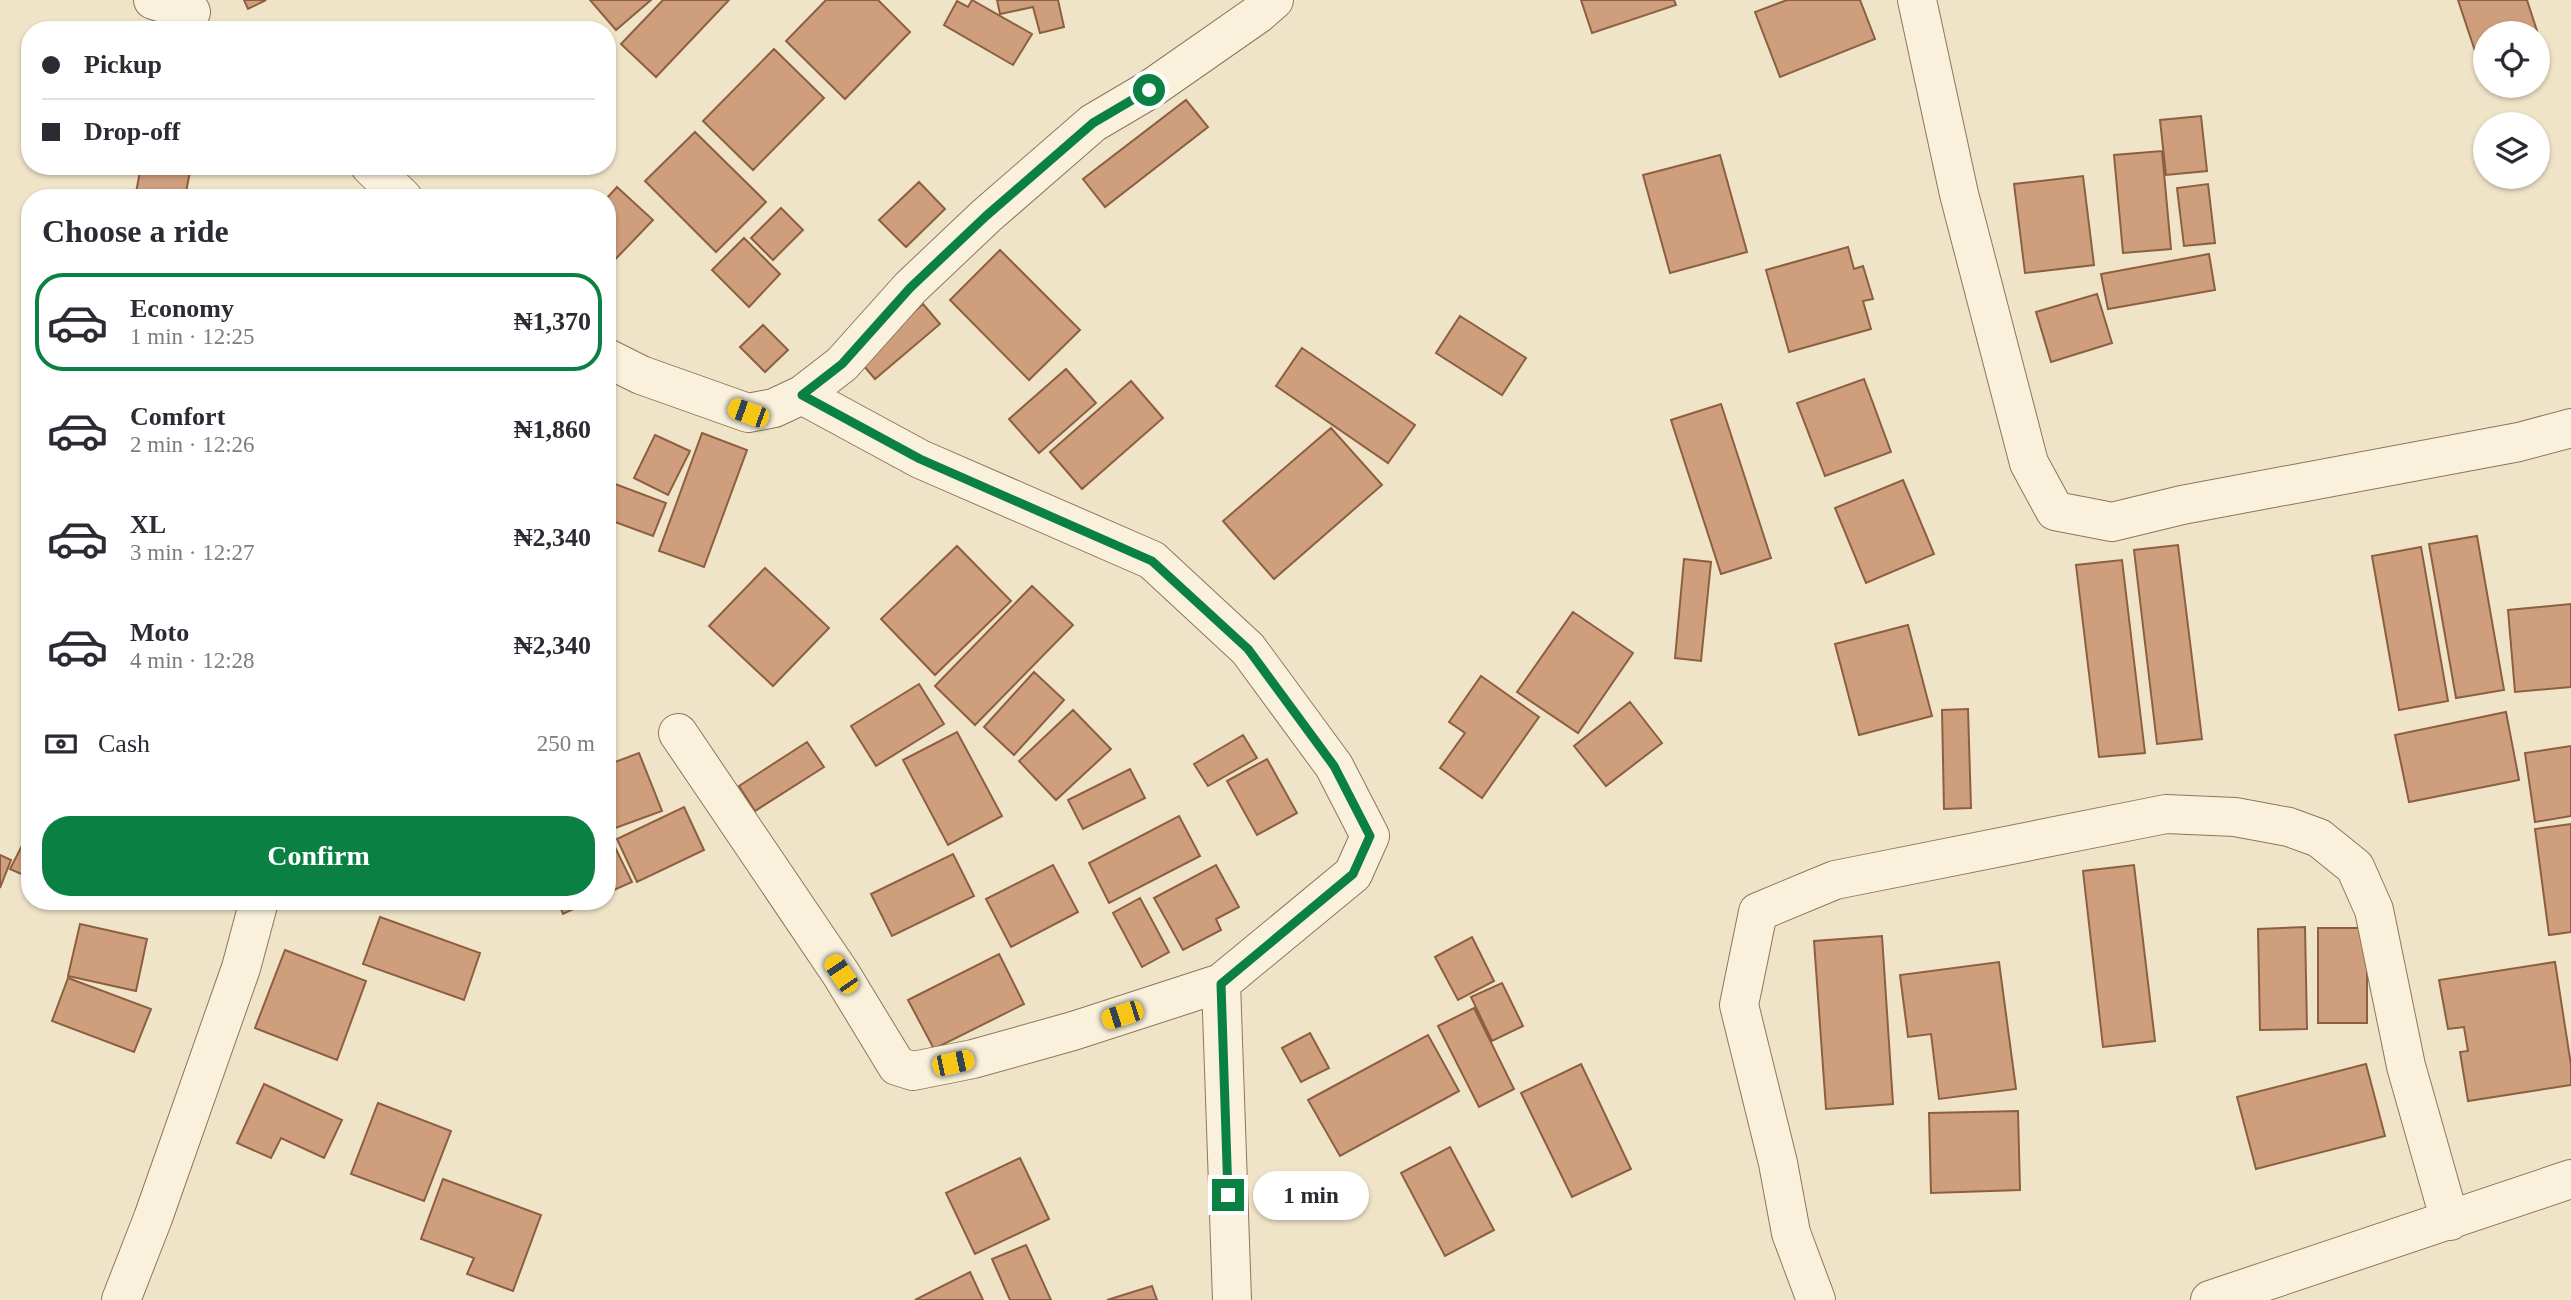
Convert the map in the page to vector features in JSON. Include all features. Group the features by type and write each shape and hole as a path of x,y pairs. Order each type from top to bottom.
{"street":[{"path":"153,0 194,14"},
{"path":"616,362 748,413 774,408 802,395 842,364 910,288 986,216 1093,123 1149,90 1274,0"},
{"path":"1917,0 1959,194 2029,463 2055,511 2112,522 2182,505 2519,442 2571,428"},
{"path":"379,175 394,189"},
{"path":"678,733 841,974 897,1066 913,1071 973,1059 1073,1031 1221,984 1353,874 1370,836 1334,766 1248,649 1152,561 920,459 802,395"},
{"path":"1816,1300 1791,1233 1778,1163 1739,1005 1758,912 1835,880 2166,814 2235,817 2289,827 2319,838 2355,867 2374,910 2406,1066 2450,1221"},
{"path":"121,1300 153,1218 241,968 257,910"},
{"path":"1221,984 1232,1300"},
{"path":"2210,1300 2571,1179"}],"building":[{"path":"244,0 266,0 248,9"},
{"path":"590,0 651,0 616,30 616,21 608,21"},
{"path":"663,0 729,0 656,77 621,44"},
{"path":"826,0 878,0 910,32 845,99 786,41"},
{"path":"972,0 1032,34 1013,65 944,25 957,1 968,7"},
{"path":"997,0 1058,0 1064,27 1040,33 1033,7 1000,14"},
{"path":"1581,0 1674,0 1676,5 1592,33"},
{"path":"1787,0 1860,0 1875,39 1780,77 1755,12"},
{"path":"2458,0 2527,0 2534,21 2473,21 2473,45"},
{"path":"774,49 824,98 753,170 703,121"},
{"path":"1186,100 1208,127 1105,207 1083,179"},
{"path":"2201,116 2207,171 2166,175 2160,120"},
{"path":"695,132 766,202 716,252 645,181"},
{"path":"2162,151 2171,249 2123,253 2114,155"},
{"path":"1720,155 1747,252 1670,273 1643,175"},
{"path":"139,175 189,175 187,189 137,189"},
{"path":"2083,176 2094,265 2025,273 2014,184"},
{"path":"919,182 945,209 906,247 879,220"},
{"path":"2208,184 2215,243 2184,246 2177,188"},
{"path":"617,187 653,220 616,259 616,189"},
{"path":"781,208 803,230 773,260 751,238"},
{"path":"744,238 780,274 749,307 712,270"},
{"path":"1848,247 1854,269 1863,266 1873,299 1863,301 1871,329 1789,352 1766,270"},
{"path":"1000,250 1080,330 1029,380 950,300"},
{"path":"2209,254 2215,290 2108,309 2101,274"},
{"path":"2097,294 2112,343 2051,362 2036,312"},
{"path":"923,304 940,324 875,379 858,359"},
{"path":"1460,316 1526,358 1502,395 1436,353"},
{"path":"763,325 788,350 765,372 740,347"},
{"path":"1302,348 1415,425 1388,463 1276,386"},
{"path":"1066,369 1096,403 1039,453 1009,419"},
{"path":"1864,379 1891,452 1825,476 1797,403"},
{"path":"1131,381 1163,418 1082,489 1050,452"},
{"path":"1721,404 1771,558 1721,574 1671,420"},
{"path":"1331,428 1382,485 1274,579 1223,521"},
{"path":"702,433 747,450 704,567 659,551"},
{"path":"655,435 690,451 668,495 634,478"},
{"path":"1903,480 1934,554 1866,583 1835,508"},
{"path":"616,484 666,503 653,536 616,522"},
{"path":"2477,536 2504,690 2456,698 2429,544"},
{"path":"2178,545 2202,739 2157,744 2134,550"},
{"path":"957,546 1011,601 935,675 881,619"},
{"path":"2421,547 2448,701 2399,710 2372,556"},
{"path":"1684,559 1711,562 1701,661 1675,658"},
{"path":"2122,560 2145,753 2099,757 2076,565"},
{"path":"765,568 829,628 773,686 709,626"},
{"path":"1032,586 1073,625 975,725 935,686"},
{"path":"2571,604 2571,687 2515,692 2508,610"},
{"path":"1573,612 1633,653 1578,733 1517,692"},
{"path":"1908,625 1932,716 1859,735 1835,644"},
{"path":"1034,672 1064,700 1014,755 984,727"},
{"path":"1481,676 1539,717 1482,798 1440,768 1465,733 1449,722"},
{"path":"919,684 944,724 876,766 851,726"},
{"path":"1630,702 1662,743 1606,786 1574,746"},
{"path":"1968,709 1971,808 1944,809 1942,710"},
{"path":"1073,710 1111,749 1056,800 1019,761"},
{"path":"2506,712 2519,780 2409,802 2395,735"},
{"path":"957,732 1002,816 948,845 903,760"},
{"path":"1243,735 1257,758 1208,786 1194,764"},
{"path":"807,742 824,767 755,811 739,786"},
{"path":"2571,746 2571,816 2535,822 2525,753"},
{"path":"639,753 662,811 616,828 616,762"},
{"path":"1267,759 1297,813 1257,835 1227,781"},
{"path":"1130,769 1145,798 1083,829 1068,800"},
{"path":"684,807 704,850 637,882 617,839"},
{"path":"1179,816 1200,856 1109,903 1089,863"},
{"path":"2571,824 2571,932 2549,935 2535,829"},
{"path":"21,848 21,874 10,869"},
{"path":"616,849 632,882 616,889"},
{"path":"953,854 974,896 892,936 871,894"},
{"path":"0,855 11,860 0,888"},
{"path":"1053,865 1078,912 1011,947 986,899"},
{"path":"1216,865 1239,907 1216,919 1221,930 1183,950 1154,898"},
{"path":"2134,865 2155,1041 2103,1047 2083,871"},
{"path":"1140,898 1169,952 1142,967 1113,913"},
{"path":"380,917 480,953 464,1000 363,964"},
{"path":"80,924 147,939 136,991 68,976"},
{"path":"2305,927 2307,1029 2260,1030 2258,929"},
{"path":"2318,928 2367,928 2367,1023 2318,1023"},
{"path":"1882,936 1893,1104 1826,1109 1814,941"},
{"path":"1472,937 1494,981 1458,1000 1435,957"},
{"path":"285,950 366,981 337,1060 255,1028"},
{"path":"999,954 1024,1004 934,1049 908,1000"},
{"path":"1999,962 2016,1089 1939,1099 1931,1034 1908,1037 1900,975"},
{"path":"2555,962 2571,1065 2571,1085 2468,1101 2460,1052 2468,1051 2464,1027 2448,1029 2439,980"},
{"path":"68,978 151,1009 134,1052 52,1021"},
{"path":"1502,983 1523,1026 1492,1041 1471,997"},
{"path":"1474,1008 1514,1089 1479,1107 1438,1026"},
{"path":"1310,1033 1329,1068 1301,1082 1282,1048"},
{"path":"1428,1035 1459,1091 1340,1156 1308,1100"},
{"path":"1581,1064 1631,1169 1572,1197 1521,1093"},
{"path":"2366,1064 2385,1136 2256,1169 2237,1097"},
{"path":"264,1084 342,1120 324,1158 281,1138 271,1158 237,1143"},
{"path":"378,1103 451,1131 424,1201 351,1174"},
{"path":"2018,1111 2020,1190 1931,1193 1929,1113"},
{"path":"1450,1147 1494,1230 1445,1256 1401,1173"},
{"path":"1020,1158 1049,1219 975,1254 946,1193"},
{"path":"443,1179 541,1215 513,1291 467,1274 474,1258 421,1239"},
{"path":"1026,1245 1051,1300 1010,1300 992,1259"},
{"path":"970,1272 983,1300 915,1300"},
{"path":"1152,1286 1157,1300 1107,1300"}],"route":[{"path":"1149,90 1093,123 986,216 910,288 842,364 802,395 920,459 1152,561 1248,649 1334,766 1370,836 1353,874 1221,984 1228,1195"}]}
